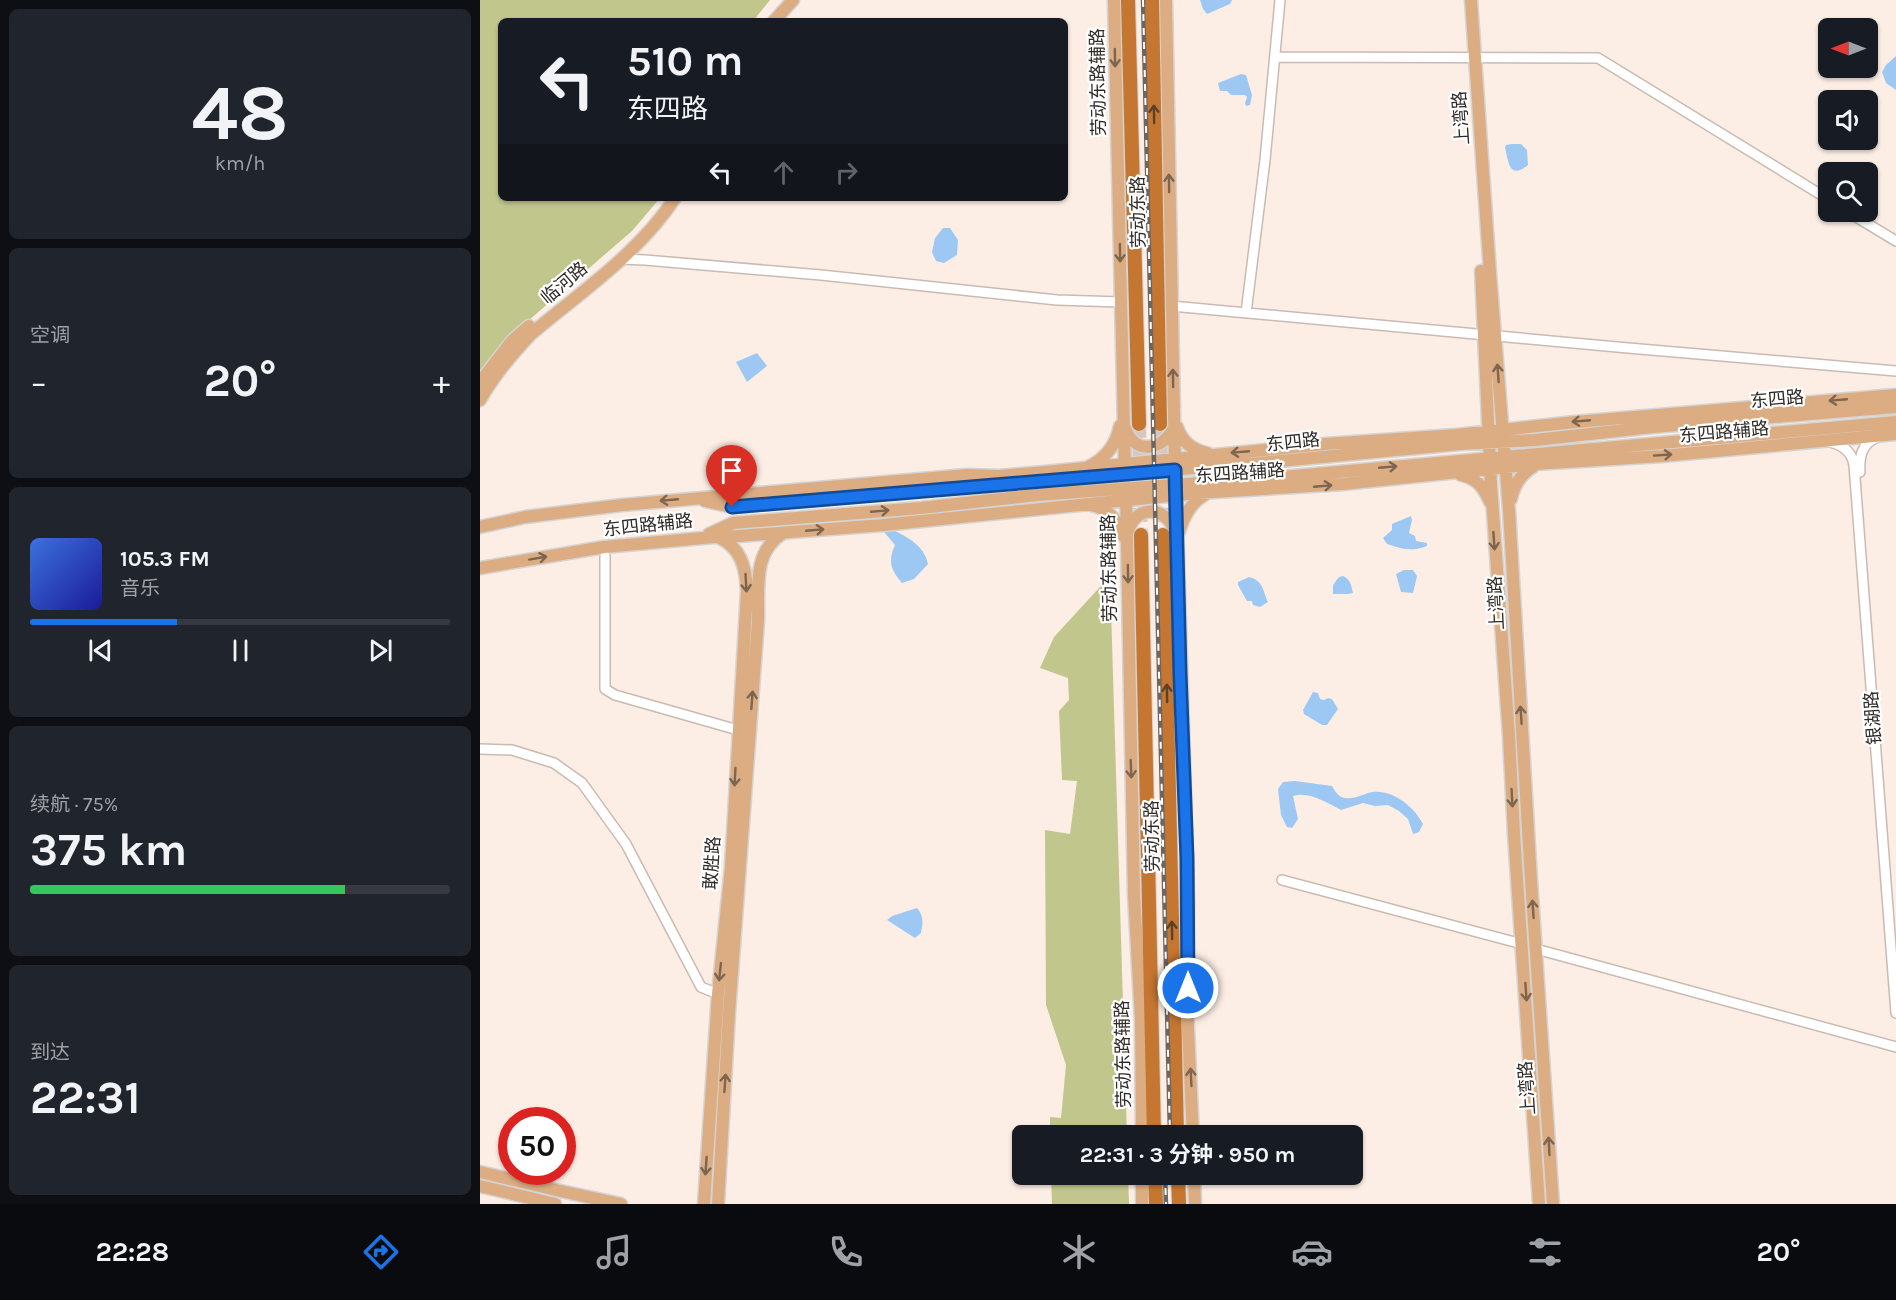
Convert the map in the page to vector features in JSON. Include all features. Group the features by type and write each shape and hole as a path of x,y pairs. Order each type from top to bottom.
{"highway":[{"name":"劳动东路","path":"1128,0 1140,424"},
{"name":"劳动东路","path":"1152,0 1160,424"},
{"name":"劳动东路","path":"1141,535 1155,1125"},
{"name":"劳动东路","path":"1172,538 1177,1125"},
{"path":"1155,1185 1156,1204"},
{"path":"1178,1185 1179,1204"}],"main road":[{"path":"767,18 782,0"},
{"path":"777,18 793,0"},
{"name":"劳动东路辅路","path":"1114,0 1134,894 1141,1020 1142,1125"},
{"path":"1166,0 1176,490 1172,538"},
{"name":"上湾路","path":"1464,0 1471,57"},
{"name":"上湾路","path":"1471,0 1471,57 1484,309 1499,398 1509,510 1553,1204"},
{"name":"临河路","path":"480,382 512,341 635,234 662,201"},
{"name":"临河路","path":"480,400 492,379 515,350 621,259 657,223 673,201"},
{"name":"上湾路","path":"1490,335 1487,392 1492,510 1539,1204"},
{"path":"1430,447 1460,434 1477,423 1484,411 1487,392"},
{"name":"东四路辅路","path":"1175,464 1217,454 1460,434 1503,436 1539,425 1896,395"},
{"path":"1499,398 1505,411 1514,419 1526,424 1539,425"},
{"path":"1092,491 1099,487 1101,481 1087,472 1115,442 1119,433 1123,407"},
{"name":"东四路","path":"1503,436 1578,436 1642,428 1896,407"},
{"path":"1603,420 1642,428"},
{"path":"1124,423 1128,435 1146,447 1159,445 1164,441 1174,422"},
{"path":"1174,422 1187,445 1199,451 1217,454"},
{"name":"东四路","path":"1176,490 1236,480 1490,464 1562,453 1896,422"},
{"name":"东四路辅路","path":"1505,462 1536,464 1896,434"},
{"name":"东四路","path":"694,498 732,507 1053,480 1087,472 1175,464 1430,447 1489,437"},
{"path":"1344,444 1396,450"},
{"path":"1602,449 1642,456"},
{"path":"1509,510 1517,481 1522,474 1536,464 1562,453"},
{"name":"东四路辅路","path":"480,568 604,547 783,533 1087,504 1126,495 1176,490 1208,492 1301,487 1451,474 1490,464"},
{"name":"东四路辅路","path":"480,525 560,512 694,498 979,476 1087,472"},
{"path":"1451,474 1474,479 1486,495 1492,510"},
{"path":"979,476 1022,482"},
{"path":"1254,479 1301,487"},
{"path":"1172,538 1179,534 1186,514 1198,499 1236,480"},
{"path":"699,538 733,523 1092,491 1126,495"},
{"path":"986,501 1033,509"},
{"path":"1087,504 1105,510 1117,521 1127,550"},
{"path":"1127,533 1134,519 1144,512 1164,515 1171,522 1188,889 1188,1008 1193,1125"},
{"name":"敢胜路","path":"718,1204 760,566 767,548 783,533"},
{"name":"敢胜路","path":"704,1204 718,994 731,867 746,621 744,564 727,541 717,537"},
{"path":"480,1172 621,1204"},
{"path":"1142,1185 1142,1204"},
{"path":"1194,1185 1195,1204"},
{"path":"480,1186 555,1204"}],"street":[{"path":"1246,313 1265,160 1280,0"},
{"path":"1275,57 1598,58 1818,193"},
{"path":"1865,222 1896,241"},
{"path":"621,259 821,275 1057,300 1121,302"},
{"path":"1171,306 1896,371"},
{"name":"银湖路","path":"1880,436 1867,443 1860,457 1860,465 1896,944"},
{"name":"银湖路","path":"1825,441 1844,447 1853,458 1854,465 1896,1013"},
{"path":"605,556 605,689 615,695 738,730"},
{"path":"480,748 512,750 554,763 582,783 626,844 701,987 718,994"},
{"path":"1282,880 1522,944"},
{"path":"1536,949 1896,1047"}],"green space":[{"path":"480,0 770,0 755,18 498,18 498,201 657,201 632,231 513,334 480,375"},
{"path":"1110,576 1127,1125 1050,1125 1050,1117 1061,1118 1066,1065 1046,1005 1045,830 1070,834 1077,781 1062,780 1059,711 1069,700 1068,678 1040,668 1054,637"},
{"path":"1051,1185 1128,1185 1129,1204 1052,1204"}],"water":[{"path":"1200,0 1232,0 1230,4 1207,14"},
{"path":"1896,56 1896,90 1886,83 1882,72"},
{"path":"1241,74 1246,75 1252,95 1250,105 1246,106 1247,97 1245,95 1231,95 1227,91 1220,91 1218,83"},
{"path":"1521,144 1527,150 1528,165 1517,171 1510,167 1505,147"},
{"path":"943,228 950,228 958,240 957,255 944,263 936,261 932,252 935,238"},
{"path":"757,353 767,366 747,382 736,362"},
{"path":"1411,516 1409,533 1415,536 1416,541 1427,543 1427,546 1407,549 1387,544 1383,538 1392,530 1392,524"},
{"path":"889,528 913,542 926,557 928,564 914,579 902,583 893,569 891,556 895,545 884,532"},
{"path":"1404,570 1413,570 1417,576 1413,593 1401,592 1396,574"},
{"path":"1343,576 1349,581 1353,593 1333,594 1333,585 1339,577"},
{"path":"1249,577 1260,583 1268,602 1260,607 1253,605 1252,601 1247,601 1238,585 1238,582"},
{"path":"1313,692 1318,693 1320,699 1332,699 1338,709 1327,725 1322,725 1304,714 1303,710"},
{"path":"1295,781 1332,786 1339,795 1345,798 1373,792 1388,794 1409,806 1423,824 1419,832 1413,834 1408,819 1388,805 1375,806 1363,803 1341,810 1318,798 1299,795 1293,796 1298,819 1292,828 1287,827 1281,815 1278,789 1283,782"},
{"path":"917,908 922,917 922,923 921,933 915,938 887,920 892,916"}],"tunnel":[{"path":"1139,424 1141,535"},
{"path":"1160,424 1163,535"}],"railway":[{"path":"1143,0 1170,1125"},
{"path":"1165,1185 1166,1204"}],"route":[{"path":"732,507 1175,470 1187,858 1188,988"}]}
